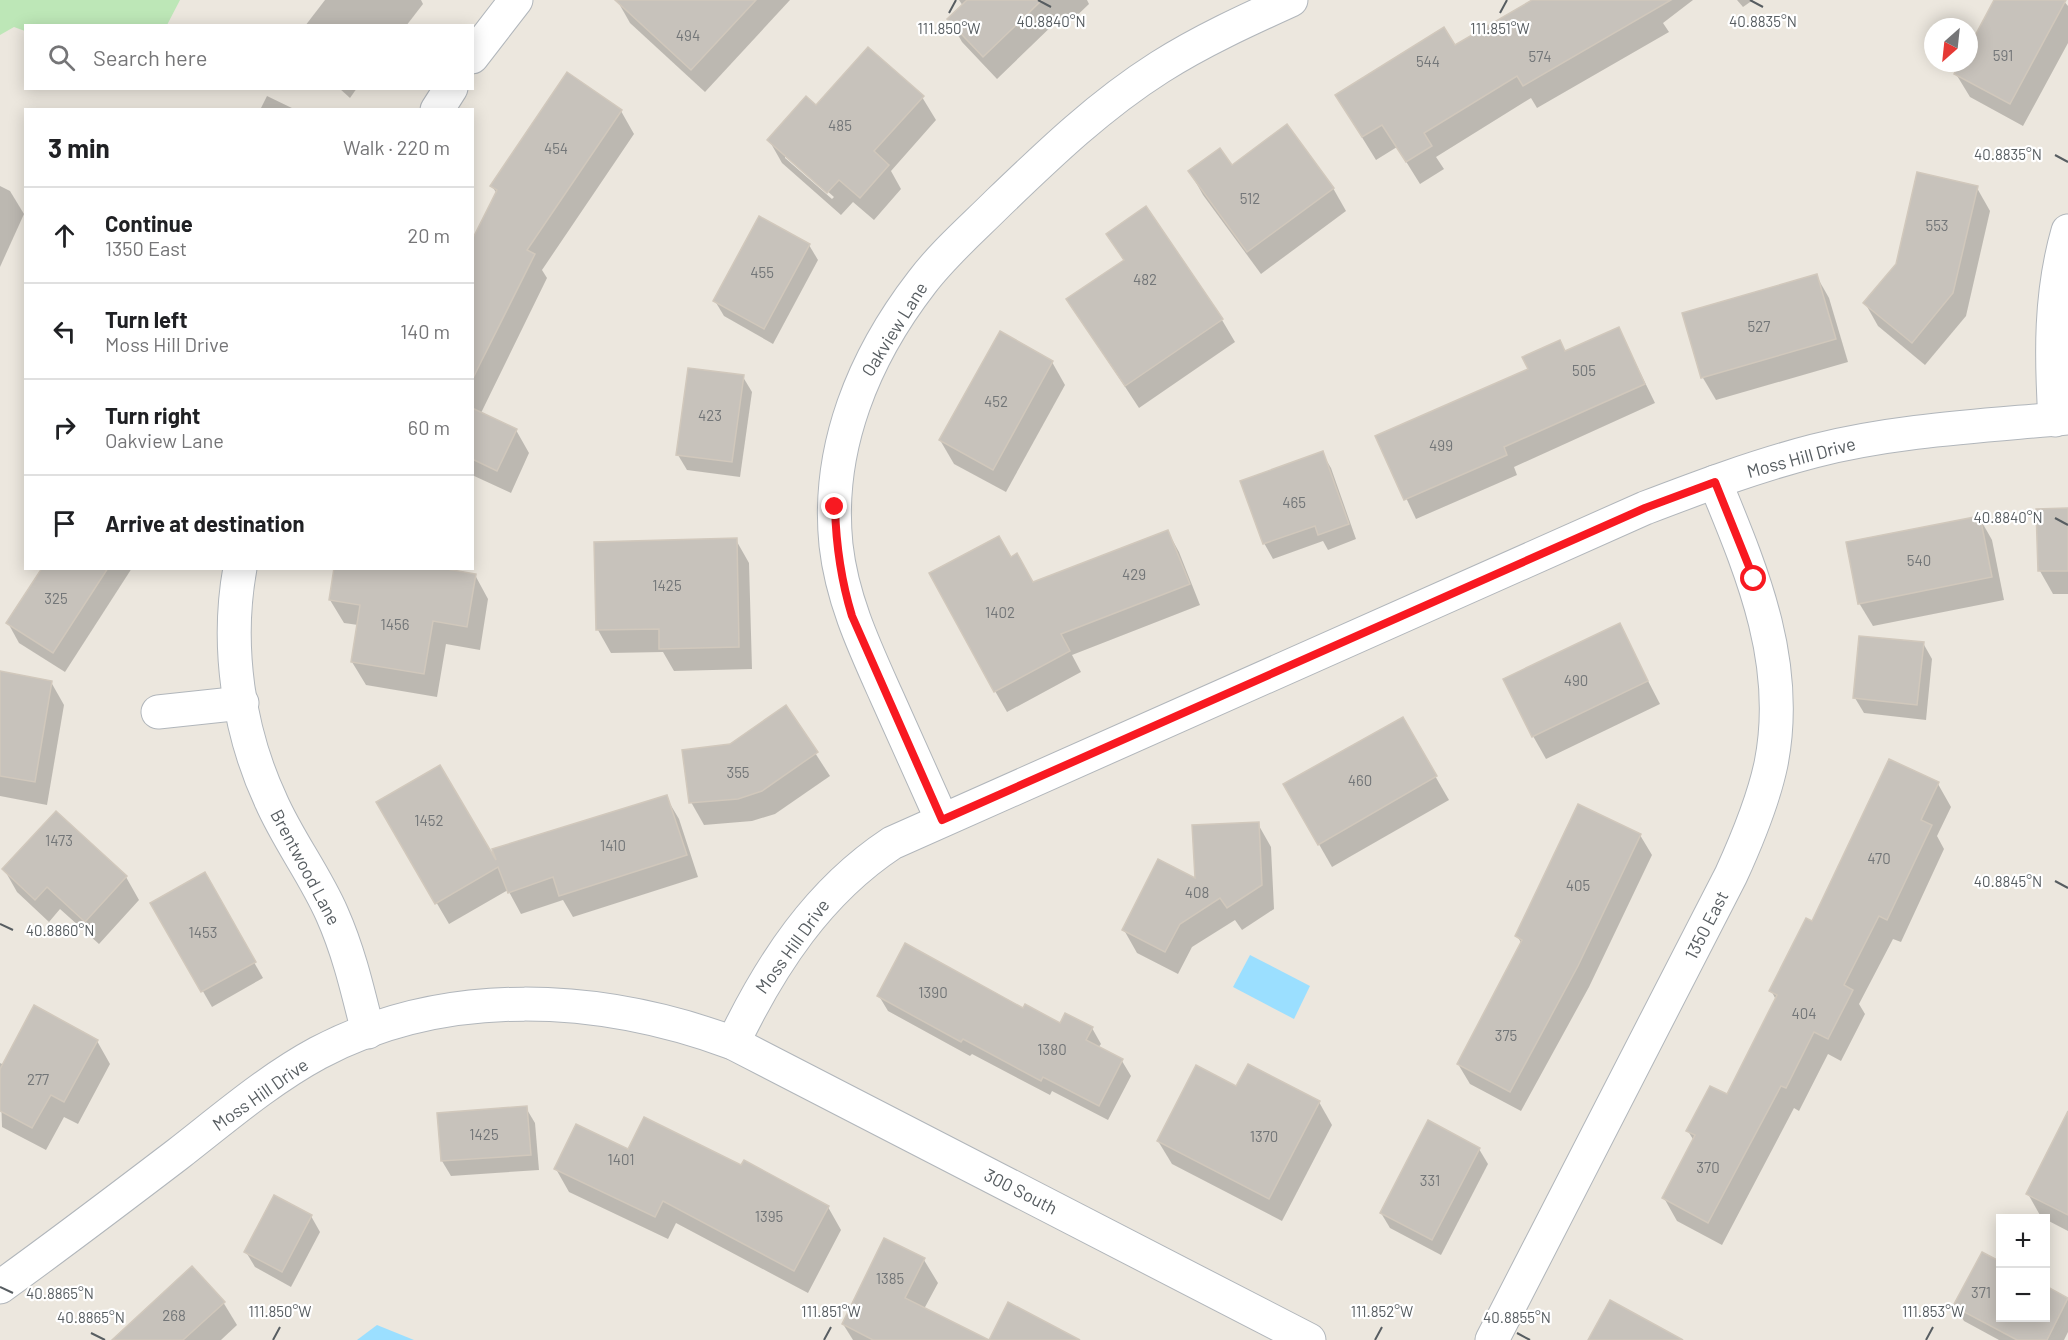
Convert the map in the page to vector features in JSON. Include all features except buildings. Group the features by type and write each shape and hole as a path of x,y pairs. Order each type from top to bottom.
{"street":[{"path":"474,54 516,0"},
{"name":"Oakview Lane","path":"942,820 866,650 842,580 836,535 838,470 845,429 858,388 876,352 923,280 1056,147 1104,106 1161,66 1206,41 1291,0"},
{"path":"438,108 450,90"},
{"path":"2061,419 2052,370 2054,300 2068,231"},
{"name":"Moss Hill Drive","path":"0,1287 86,1225 277,1078 319,1053 368,1032 454,1010 500,1005 549,1004 598,1008 646,1016 733,1043 757,993 788,946 826,898 864,861 892,843 1645,508 1715,482 1815,451 1878,438 1938,429 2061,419"},
{"name":"1350 East","path":"1492,1340 1731,875 1746,840 1771,764 1776,721 1775,676 1768,624 1754,579 1715,482"},
{"name":"Brentwood Lane","path":"240,570 232,633 242,703 260,773 271,802 331,911 343,940 368,1032"},
{"path":"158,712 242,703"},
{"name":"300 South","path":"733,1043 1309,1340"}],"green space":[{"path":"0,0 180,0 168,24 24,24 24,31 14,27 0,35"}],"water":[{"path":"1250,955 1310,986 1294,1019 1233,987"},
{"path":"377,1325 414,1340 357,1340"}],"route":[{"path":"835,507 836,544 842,580 852,616 942,820 1645,508 1715,482 1754,579"}]}
